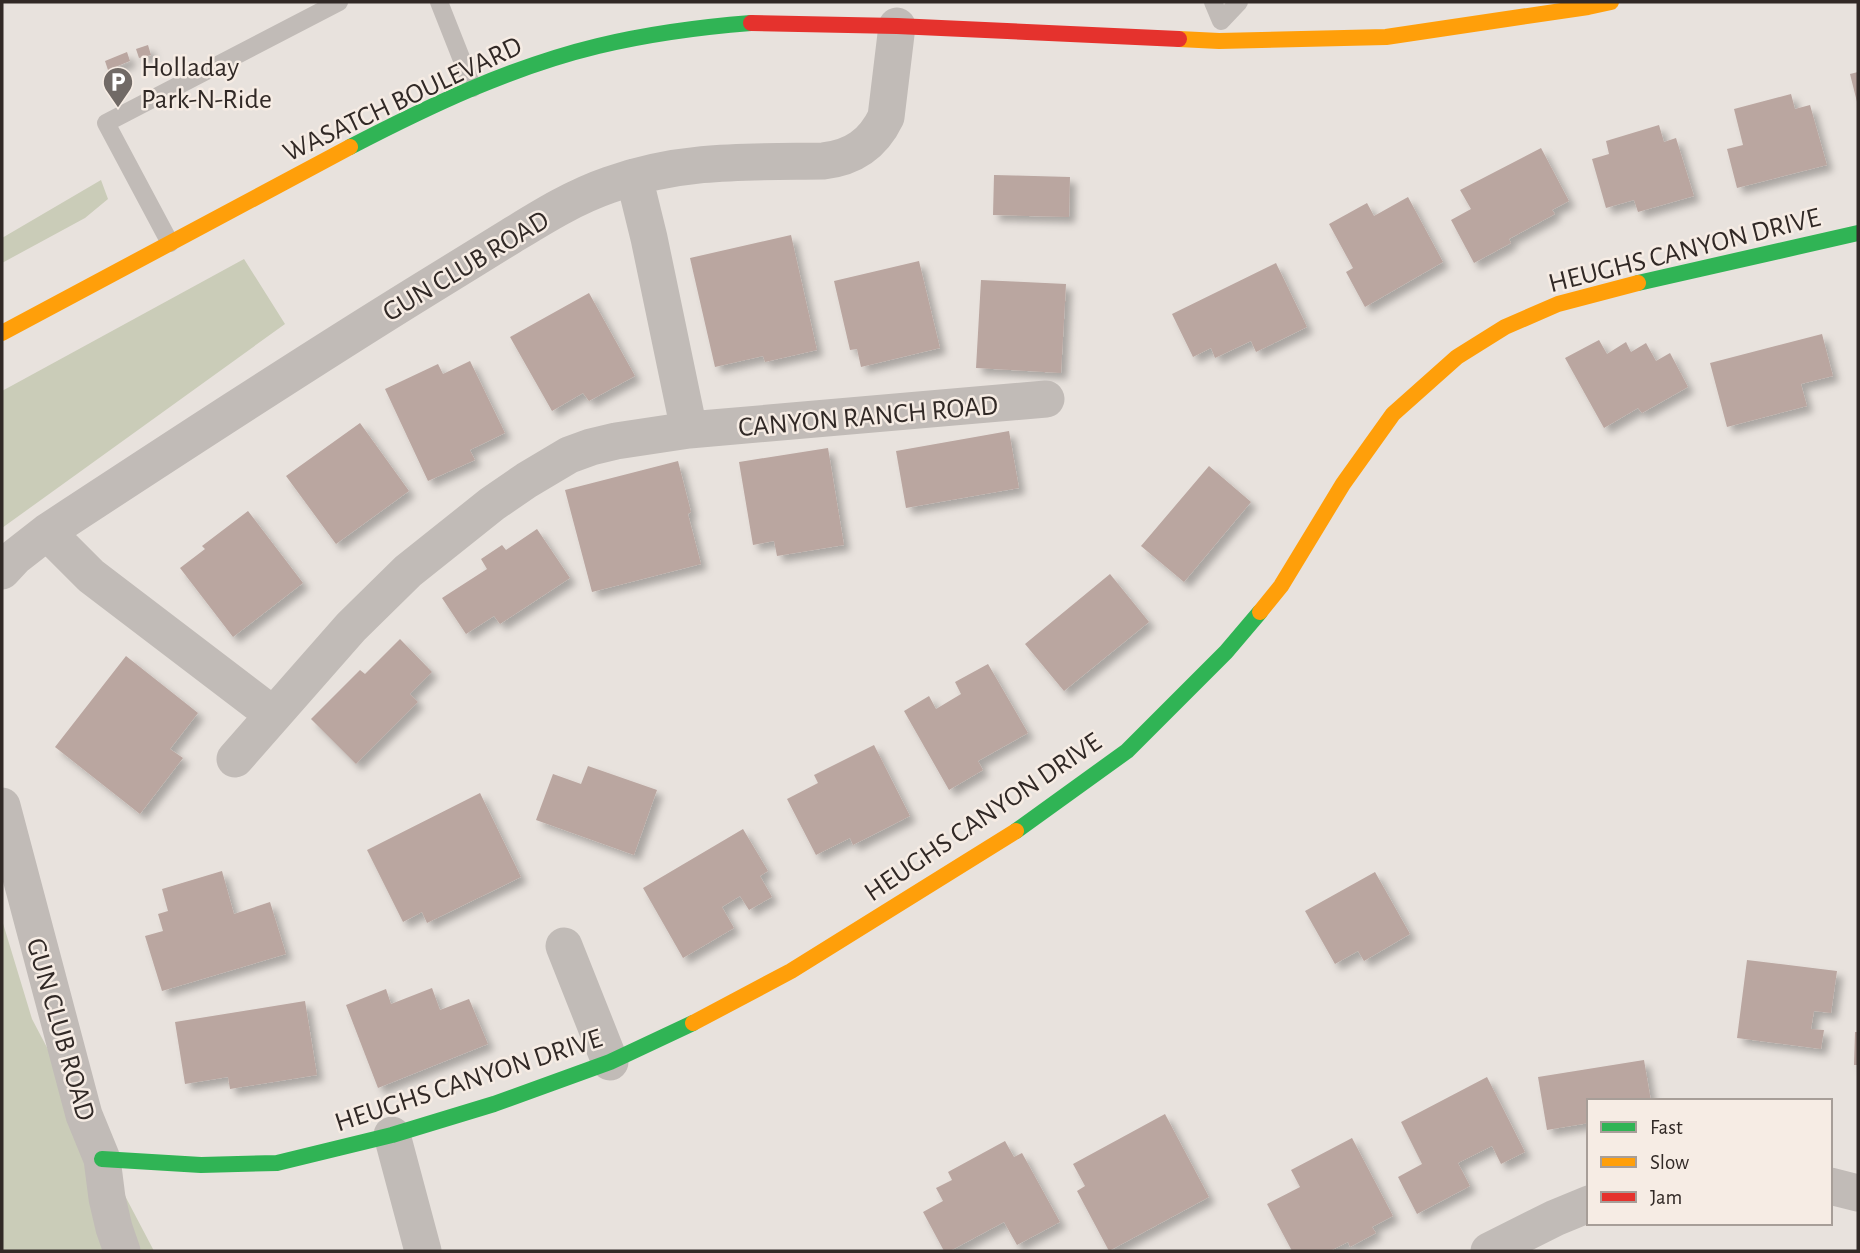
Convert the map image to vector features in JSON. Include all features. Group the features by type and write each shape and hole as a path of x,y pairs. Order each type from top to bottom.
{"street":[{"name":"WASATCH BOULEVARD","path":"2,332 371,136 473,88 521,68 583,50 673,31 751,23 897,26 1219,41 1386,37 1611,2"},
{"name":"GUN CLUB ROAD","path":"2,571 47,532 308,361 540,218 586,194 634,177 694,164 837,160 862,149 880,129 886,117 897,26"},
{"path":"634,177 690,430"},
{"name":"HEUGHS CANYON DRIVE","path":"102,1159 201,1165 277,1163 392,1135 494,1104 610,1062 696,1022 791,971 1021,828 1127,751 1226,652 1280,586 1343,484 1393,414 1457,357 1505,327 1558,304 1612,289 1858,233"},
{"name":"CANYON RANCH ROAD","path":"234,759 351,627 384,594 443,542 500,498 569,455 616,441 690,430 1046,399"},
{"path":"47,532 91,576 272,714"},
{"name":"GUN CLUB ROAD","path":"2,806 84,1115 102,1159 112,1218 122,1251"},
{"path":"564,946 610,1062"},
{"path":"392,1135 423,1251"},
{"path":"1832,1186 1858,1193"},
{"path":"1489,1251 1587,1205"}],"lane":[{"path":"170,243 106,123 339,2"},
{"path":"439,2 473,88"},
{"path":"1213,2 1221,20 1219,41"},
{"path":"1221,20 1239,2"}],"green space":[{"path":"101,180 108,199 85,218 2,263 2,238"},
{"path":"244,259 285,324 2,528 2,391"},
{"path":"2,920 32,1019 154,1251 2,1251"}],"building":[{"path":"148,45 151,55 139,58 136,49"},
{"path":"127,52 130,61 108,70 105,61"},
{"path":"1858,72 1858,101 1857,102 1850,74"},
{"path":"1791,94 1795,109 1810,105 1827,165 1737,188 1727,149 1743,145 1734,109"},
{"path":"1659,125 1664,142 1676,138 1694,196 1638,212 1634,200 1606,208 1592,159 1609,154 1606,141"},
{"path":"1541,148 1569,201 1552,210 1555,214 1509,239 1511,243 1474,263 1451,220 1471,209 1460,190"},
{"path":"994,175 1070,177 1069,217 993,215"},
{"path":"1408,197 1443,262 1365,307 1346,272 1353,268 1329,224 1367,203 1374,216"},
{"path":"791,235 817,350 765,362 763,356 715,367 690,258"},
{"path":"919,261 940,348 861,367 857,349 850,350 834,281"},
{"path":"1276,263 1307,327 1256,352 1251,341 1215,358 1211,348 1193,357 1172,314"},
{"path":"981,280 1066,284 1061,373 976,368"},
{"path":"589,293 635,376 589,401 583,393 552,411 510,337"},
{"path":"1822,334 1833,376 1801,384 1807,406 1727,427 1710,363"},
{"path":"1599,340 1607,354 1626,342 1631,352 1646,343 1656,361 1670,353 1688,387 1642,413 1638,408 1604,428 1565,358"},
{"path":"470,361 505,433 470,450 475,460 428,481 385,389 438,364 443,374"},
{"path":"360,423 409,491 336,544 286,476"},
{"path":"1009,431 1019,488 906,508 896,451"},
{"path":"828,448 844,545 777,556 774,541 753,545 739,462"},
{"path":"678,461 701,564 592,592 565,490"},
{"path":"1209,466 1251,502 1184,582 1141,546"},
{"path":"248,511 303,583 233,637 180,568 205,549 202,546"},
{"path":"537,529 570,578 500,624 494,616 466,634 442,598 487,569 481,559 502,545 506,550"},
{"path":"1110,574 1149,622 1064,691 1025,644"},
{"path":"400,639 432,672 410,694 418,702 356,764 311,719 360,670 365,674"},
{"path":"126,656 198,713 170,749 183,758 140,814 55,747"},
{"path":"988,664 1028,733 978,761 983,770 949,790 904,711 929,696 936,709 961,694 955,682"},
{"path":"874,745 910,816 853,845 850,838 816,855 787,799 818,783 814,775"},
{"path":"588,766 657,790 634,855 536,820 553,774 581,784"},
{"path":"480,793 521,877 427,923 422,912 403,922 367,850"},
{"path":"743,829 768,871 760,876 772,897 749,910 740,896 722,907 734,928 683,958 643,888"},
{"path":"222,871 234,914 270,902 286,954 162,991 145,936 163,931 158,914 168,911 162,889"},
{"path":"1375,872 1410,934 1364,961 1358,951 1335,964 1305,911"},
{"path":"1747,960 1837,971 1831,1013 1814,1011 1811,1029 1824,1030 1821,1049 1737,1038"},
{"path":"432,988 440,1010 469,999 488,1044 378,1088 346,1005 386,989 391,1004"},
{"path":"305,1001 317,1075 230,1089 228,1077 185,1084 175,1022"},
{"path":"1855,1032 1858,1032 1858,1065 1854,1065"},
{"path":"1644,1060 1651,1099 1587,1099 1587,1123 1547,1130 1538,1077"},
{"path":"1487,1077 1525,1152 1501,1164 1492,1146 1458,1163 1470,1186 1417,1214 1398,1177 1422,1164 1401,1122"},
{"path":"1165,1114 1209,1197 1109,1251 1077,1191 1085,1186 1073,1164"},
{"path":"1352,1138 1393,1216 1372,1227 1376,1233 1350,1247 1348,1242 1330,1251 1292,1251 1267,1204 1300,1187 1291,1170"},
{"path":"1005,1141 1014,1157 1022,1153 1060,1222 1017,1245 1004,1222 950,1251 944,1251 923,1212 943,1201 936,1188 952,1180 948,1172"}],"traffic: fast":[{"path":"350,147 471,89 566,55 655,35 751,23"},
{"path":"1638,283 1858,233"},
{"path":"1016,831 1127,751 1226,652 1260,612"},
{"path":"102,1159 201,1165 277,1163 392,1135 494,1104 610,1062 693,1023"}],"traffic: slow":[{"path":"1179,39 1219,41 1386,37 1611,2"},
{"path":"2,333 350,147"},
{"path":"1260,612 1281,586 1343,484 1393,414 1457,357 1505,327 1558,304 1638,283"},
{"path":"693,1023 791,971 1016,831"}],"traffic: jam":[{"path":"751,23 897,26 1179,39"}],"place":[{"name":"Holladay Park-N-Ride","path":"118,109"}]}
